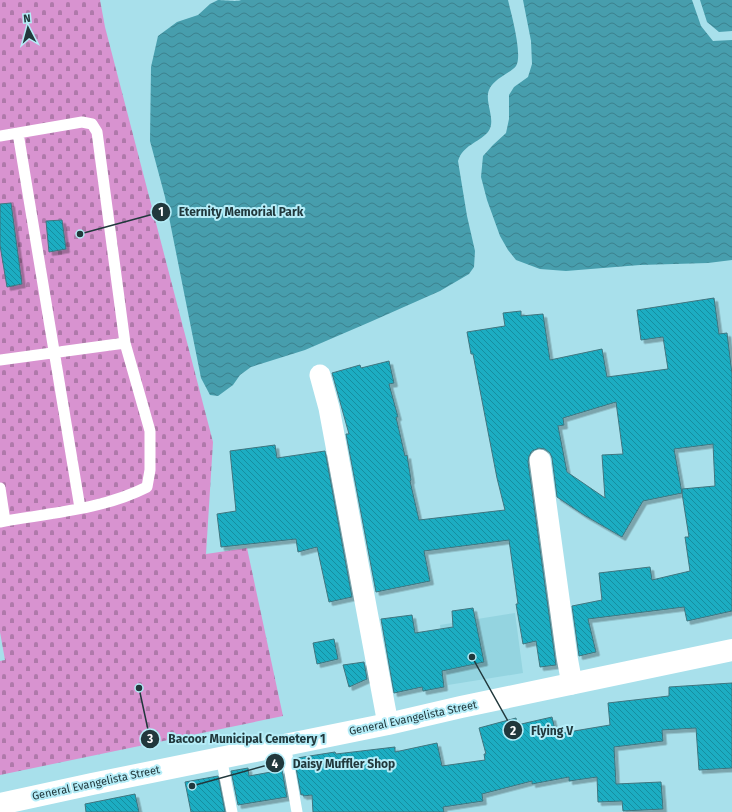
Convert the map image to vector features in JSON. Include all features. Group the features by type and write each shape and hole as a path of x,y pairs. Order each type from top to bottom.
{"main road":[{"name":"General Evangelista Street","path":"0,804 221,757 388,724 461,707 732,650"}],"street":[{"path":"320,374 329,408 388,724"},
{"path":"540,460 572,684"}],"lane":[{"path":"0,136 82,122 92,124 97,132 125,343 150,430 150,470 147,488 130,496 80,508 3,522 0,488"},
{"path":"18,133 80,508"},
{"path":"0,360 125,343"},
{"path":"286,744 297,812"},
{"path":"221,757 232,812"}],"shaded area":[{"path":"515,613 523,673 448,685 440,625"}],"green space":[{"path":"0,0 100,0 105,27 213,442 206,554 247,548 283,716 0,775 0,661 5,660 0,632"}],"water":[{"path":"218,0 508,0 516,34 518,61 514,69 498,79 489,90 488,100 491,122 488,132 463,151 458,161 467,216 475,251 474,267 469,274 440,291 305,350 251,367 240,375 233,385 218,396 210,395 201,378 165,197 150,141 151,67 158,36 177,22 198,15 210,4"},
{"path":"523,0 692,0 701,26 713,41 732,40 732,260 708,263 640,265 566,271 540,269 516,260 500,236 487,200 481,177 483,156 506,133 509,119 509,95 514,87 528,77 532,64 531,41"},
{"path":"700,0 732,0 732,31 719,32 707,22"}],"building":[{"path":"11,203 22,284 7,287 0,245 0,204"},
{"path":"62,220 66,249 49,252 46,221"},
{"path":"714,298 719,334 727,333 732,374 732,611 687,621 684,607 588,619 596,652 579,656 572,606 602,600 599,573 650,567 652,580 690,571 685,537 689,537 682,493 643,501 622,537 557,497 552,458 550,453 545,449 539,448 532,451 528,462 556,665 540,667 536,641 523,644 516,604 518,604 509,540 424,551 430,581 376,592 346,434 349,434 332,373 360,365 361,368 389,361 394,383 389,384 398,417 396,417 405,456 407,455 410,481 419,520 505,510 497,478 473,354 471,354 467,332 505,326 503,313 521,311 521,316 543,314 550,360 602,349 607,377 668,369 663,337 641,340 637,310","holes":["616,402 623,454 602,455 605,498 567,472 558,426 564,425 563,418","713,444 715,486 682,489 682,493 674,449"]},
{"path":"275,445 277,458 325,451 352,597 329,602 317,547 298,552 296,539 221,547 217,514 236,511 230,451"},
{"path":"473,608 484,662 442,671 444,687 423,691 422,687 394,693 381,619 412,615 415,633 453,627 452,611"},
{"path":"334,639 338,659 317,664 313,643"},
{"path":"364,662 367,679 349,687 343,665"},
{"path":"732,683 732,768 699,770 696,728 662,730 663,741 614,747 616,784 661,782 663,809 623,811 622,801 598,802 597,777 569,781 569,777 532,784 532,781 482,794 483,801 443,807 444,812 313,812 312,795 301,795 296,768 299,767 297,758 335,752 336,754 395,747 395,752 437,743 442,766 485,760 484,754 486,754 479,728 516,718 517,725 552,717 556,734 610,725 608,703 669,696 669,687"},
{"path":"248,768 249,776 282,770 287,797 238,805 231,771"},
{"path":"218,776 225,812 191,812 185,782"},
{"path":"135,794 139,812 86,812 85,804"}],"place":[{"name":"Eternity Memorial Park","path":"80,234"},
{"name":"Flying V","path":"472,657"},
{"name":"Bacoor Municipal Cemetery 1","path":"139,688"},
{"name":"Daisy Muffler Shop","path":"192,786"}]}
